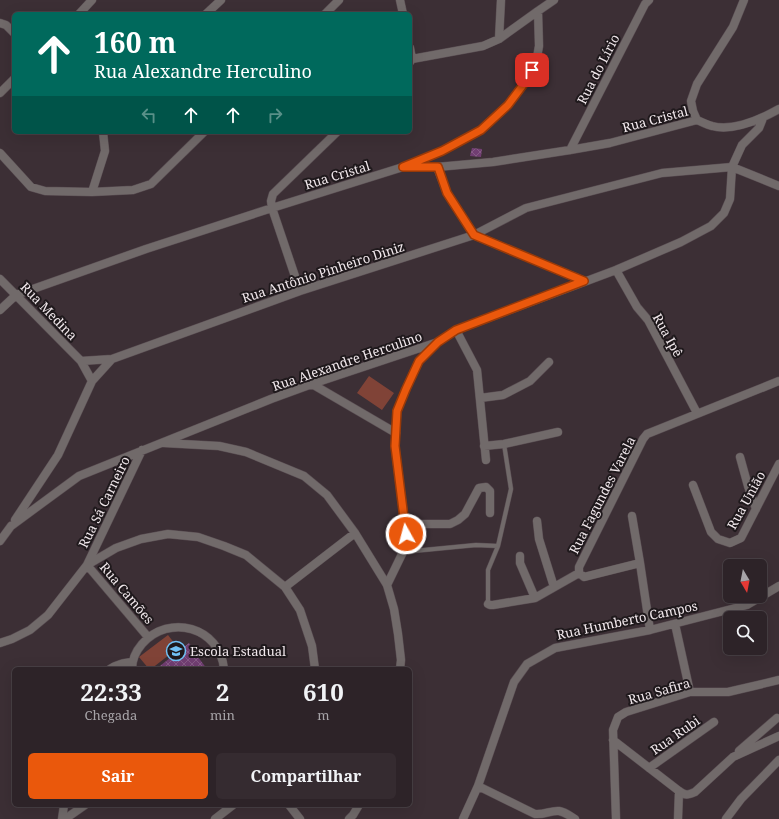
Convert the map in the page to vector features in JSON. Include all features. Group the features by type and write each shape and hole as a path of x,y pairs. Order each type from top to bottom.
{"street":[{"path":"81,12 92,0"},
{"path":"208,12 221,0"},
{"path":"327,12 339,0"},
{"path":"400,0 403,12"},
{"path":"499,39 501,0"},
{"path":"412,60 483,46 499,39 554,0"},
{"name":"Rua do Lírio","path":"570,150 645,4 649,0"},
{"path":"744,0 733,28 697,84 691,101 694,111 697,120 712,126 731,128 763,118 779,109"},
{"path":"403,167 442,151 481,130 508,105 529,77 536,63 540,46 538,11"},
{"path":"0,23 6,25 12,31"},
{"path":"0,93 12,81"},
{"name":"Rua Alexandre Herculino","path":"0,541 11,526 79,476 312,384 438,342 456,330 616,270 681,242 711,226 724,213 730,199 732,166 742,145 759,128 763,118"},
{"name":"Rua Cristal","path":"0,310 16,295 146,249 403,167 438,167 493,162 570,150 610,143 697,120"},
{"path":"92,192 105,151 103,134"},
{"path":"0,153 31,187 45,191 92,192 133,190 151,184 202,134"},
{"path":"300,291 271,201 273,194 335,134"},
{"path":"732,166 779,186"},
{"name":"Rua Antônio Pinheiro Diniz","path":"11,526 58,455 92,381 112,359 300,291 474,235 526,208 662,173 732,166"},
{"path":"438,167 447,193 474,235 584,281"},
{"name":"Rua Ipê","path":"616,270 636,307 648,320 697,413"},
{"name":"Rua Medina","path":"0,279 80,361 92,381"},
{"path":"456,330 477,370 486,460"},
{"path":"387,585 403,552 406,534 395,446 397,411 419,361 438,342"},
{"path":"80,361 112,359"},
{"path":"480,398 504,395 530,381 550,362"},
{"name":"Rua Fagundes Varela","path":"640,564 584,577 579,573 579,567 643,439 647,434 697,413 779,382"},
{"path":"312,384 396,433"},
{"path":"484,446 504,444 558,432"},
{"path":"162,443 219,446 246,452 304,476 327,495 355,533 387,585 394,609 401,660 400,667"},
{"name":"Rua Sá Carneiro","path":"87,565 142,450"},
{"path":"740,457 756,509"},
{"name":"Rua União","path":"693,485 711,532 718,539 730,543 741,538 779,464"},
{"path":"405,524 450,524 465,514 479,488 486,487 490,491 490,513"},
{"path":"632,516 650,630"},
{"path":"537,521 539,539 554,587"},
{"path":"285,587 355,533"},
{"path":"0,643 30,630 48,615 87,565 116,548 141,539 168,534 198,537 224,546 246,556 285,587 300,610 312,646 315,667"},
{"path":"520,556 520,563 535,598"},
{"name":"Rua Camões","path":"87,565 148,637"},
{"path":"488,604 493,605 535,598 579,573"},
{"name":"Rua Humberto Campos","path":"463,819 478,786 514,682 527,664 555,648 650,630 747,605 779,586"},
{"path":"675,624 690,692"},
{"path":"113,667 124,663 132,666 138,648 148,637 159,630 172,627 186,627 199,631 210,639 218,649 224,667"},
{"name":"Rua Safira","path":"616,819 613,730 618,717 626,712 690,692 728,692 779,680"},
{"path":"613,740 683,794 689,795 695,792 777,718"},
{"name":"Rua Rubi","path":"649,768 714,722"},
{"path":"733,757 779,736"},
{"path":"726,819 741,799 779,760"},
{"path":"478,786 536,814 541,815 561,811 575,819"},
{"path":"678,819 679,791"},
{"path":"62,819 64,807"},
{"path":"65,819 81,807"},
{"path":"215,819 230,807"},
{"path":"291,807 300,819"},
{"path":"349,819 358,807"}],"lane":[{"path":"488,604 488,570 498,546 511,489 504,444"},
{"path":"403,552 476,545 498,546"}],"shaded area":[{"path":"369,376 394,393 382,410 357,393"},
{"path":"168,635 178,648 154,667 147,667 139,657"}],"building":[{"path":"472,148 482,149 481,157 470,156"},
{"path":"189,643 206,667 159,667"}],"place":[{"name":"Escola Estadual","path":"176,651"}],"route":[{"path":"406,534 395,446 397,411 419,361 438,342 456,330 584,281 474,235 447,193 438,167 403,167 442,151 481,130 508,105 529,77 532,70"}]}
